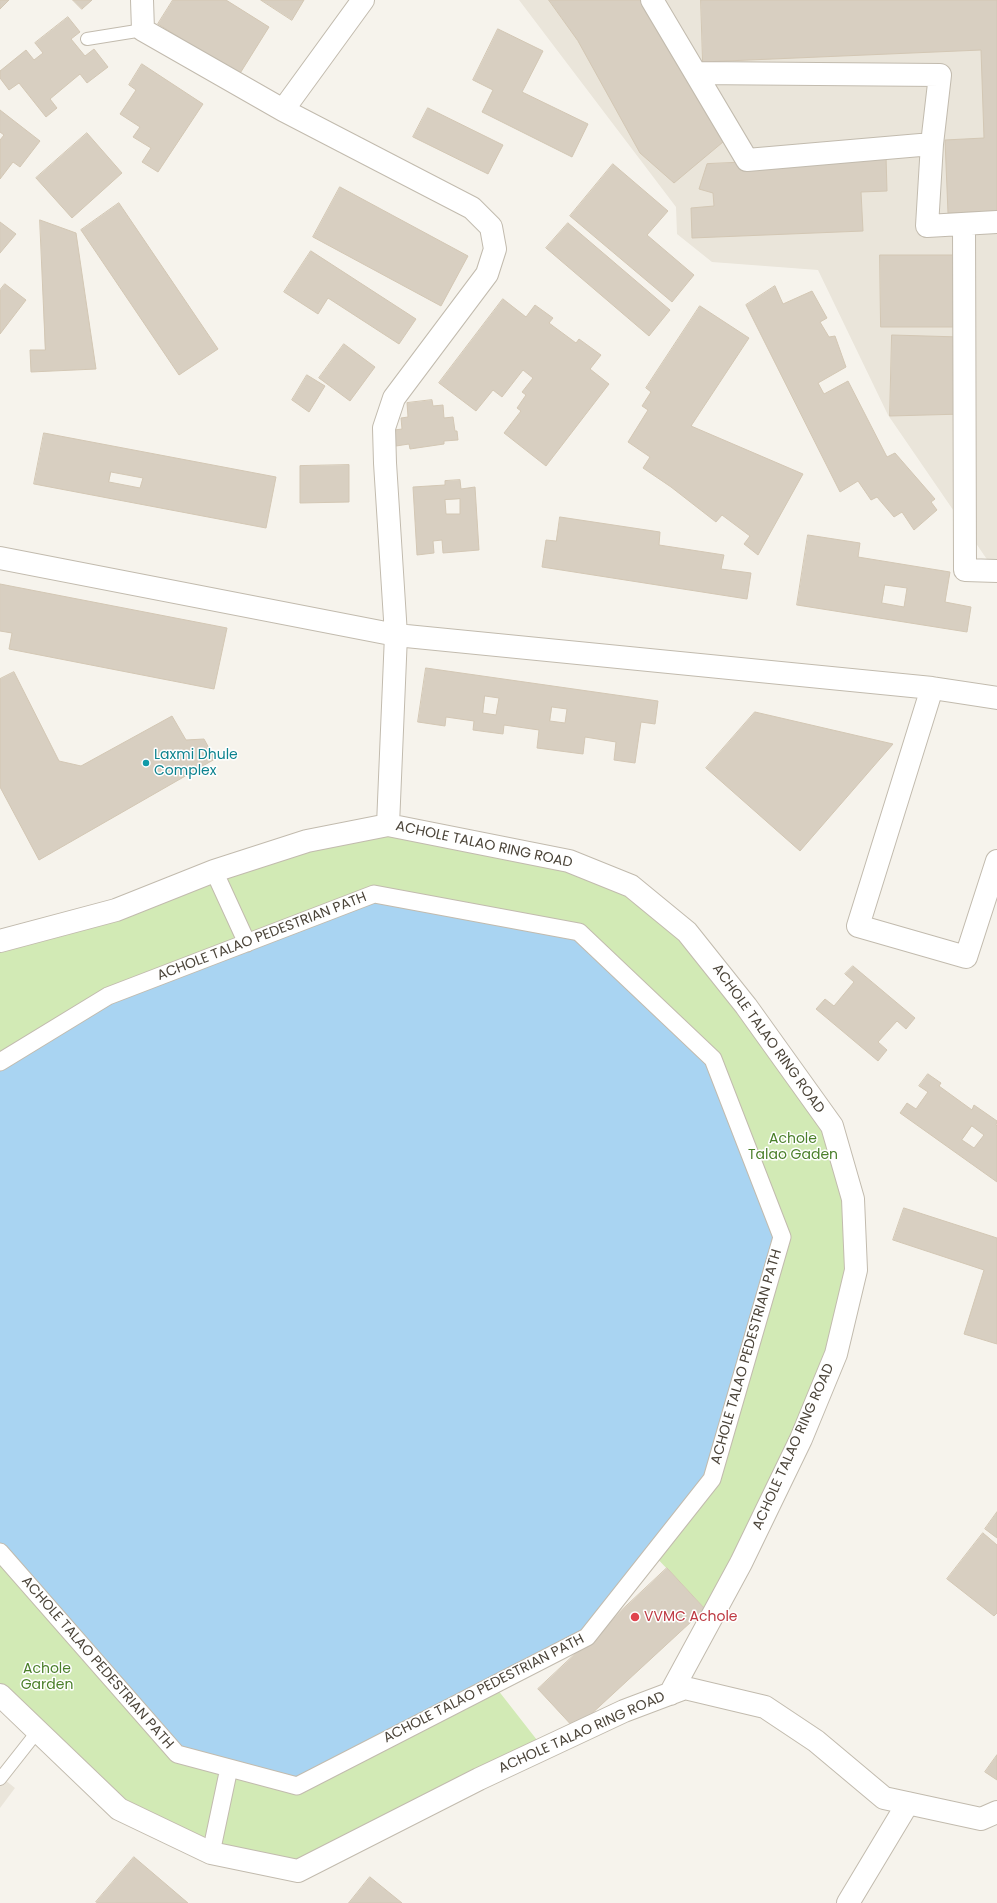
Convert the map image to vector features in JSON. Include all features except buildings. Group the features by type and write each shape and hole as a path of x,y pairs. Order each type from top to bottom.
{"street":[{"path":"142,0 143,30 283,110 472,208 492,227 495,249 487,274 394,398 384,428 396,635 388,825"},
{"path":"283,110 363,0"},
{"path":"652,0 748,160 932,144"},
{"path":"696,73 940,76 932,144 927,226 997,222"},
{"path":"964,224 966,570 997,571"},
{"path":"0,558 396,635 932,688 997,698"},
{"path":"932,688 858,926 966,957 997,860"},
{"name":"ACHOLE TALAO RING ROAD","path":"0,941 116,910 214,871 307,841 388,825 569,861 631,886 687,932 746,1006 832,1126 853,1199 856,1270 836,1354 801,1439 748,1549 670,1694 624,1711 479,1779 298,1871 211,1853 119,1809 0,1695"},
{"path":"214,871 247,943"},
{"name":"ACHOLE TALAO PEDESTRIAN PATH","path":"0,1062 108,996 374,894 578,932 713,1059 782,1237 712,1479 587,1637 297,1786 177,1754 0,1552"},
{"path":"670,1694 685,1688 765,1707 816,1741 884,1798 981,1819 997,1812"},
{"path":"211,1853 229,1768"},
{"path":"848,1903 908,1803"}],"lane":[{"path":"86,39 143,30"},
{"path":"0,1779 37,1732"}],"shaded area":[{"path":"519,0 997,0 997,574 888,415 818,270 712,262 677,234 676,207"},
{"path":"0,1776 15,1788 0,1808"}],"green space":[{"name":"Achole Talao Gaden","path":"388,825 569,861 687,932 832,1126 856,1270 801,1439 705,1609 653,1554 0,1062 0,941"},
{"name":"Achole Garden","path":"0,1552 494,1685 544,1749 298,1871 119,1809 0,1695"}],"water":[{"path":"374,894 579,932 713,1059 782,1237 712,1479 587,1637 297,1786 177,1754 0,1552 0,1062 108,996"}],"place":[{"name":"Laxmi Dhule Complex","path":"146,763"},
{"name":"VVMC Achole","path":"635,1617"}]}
